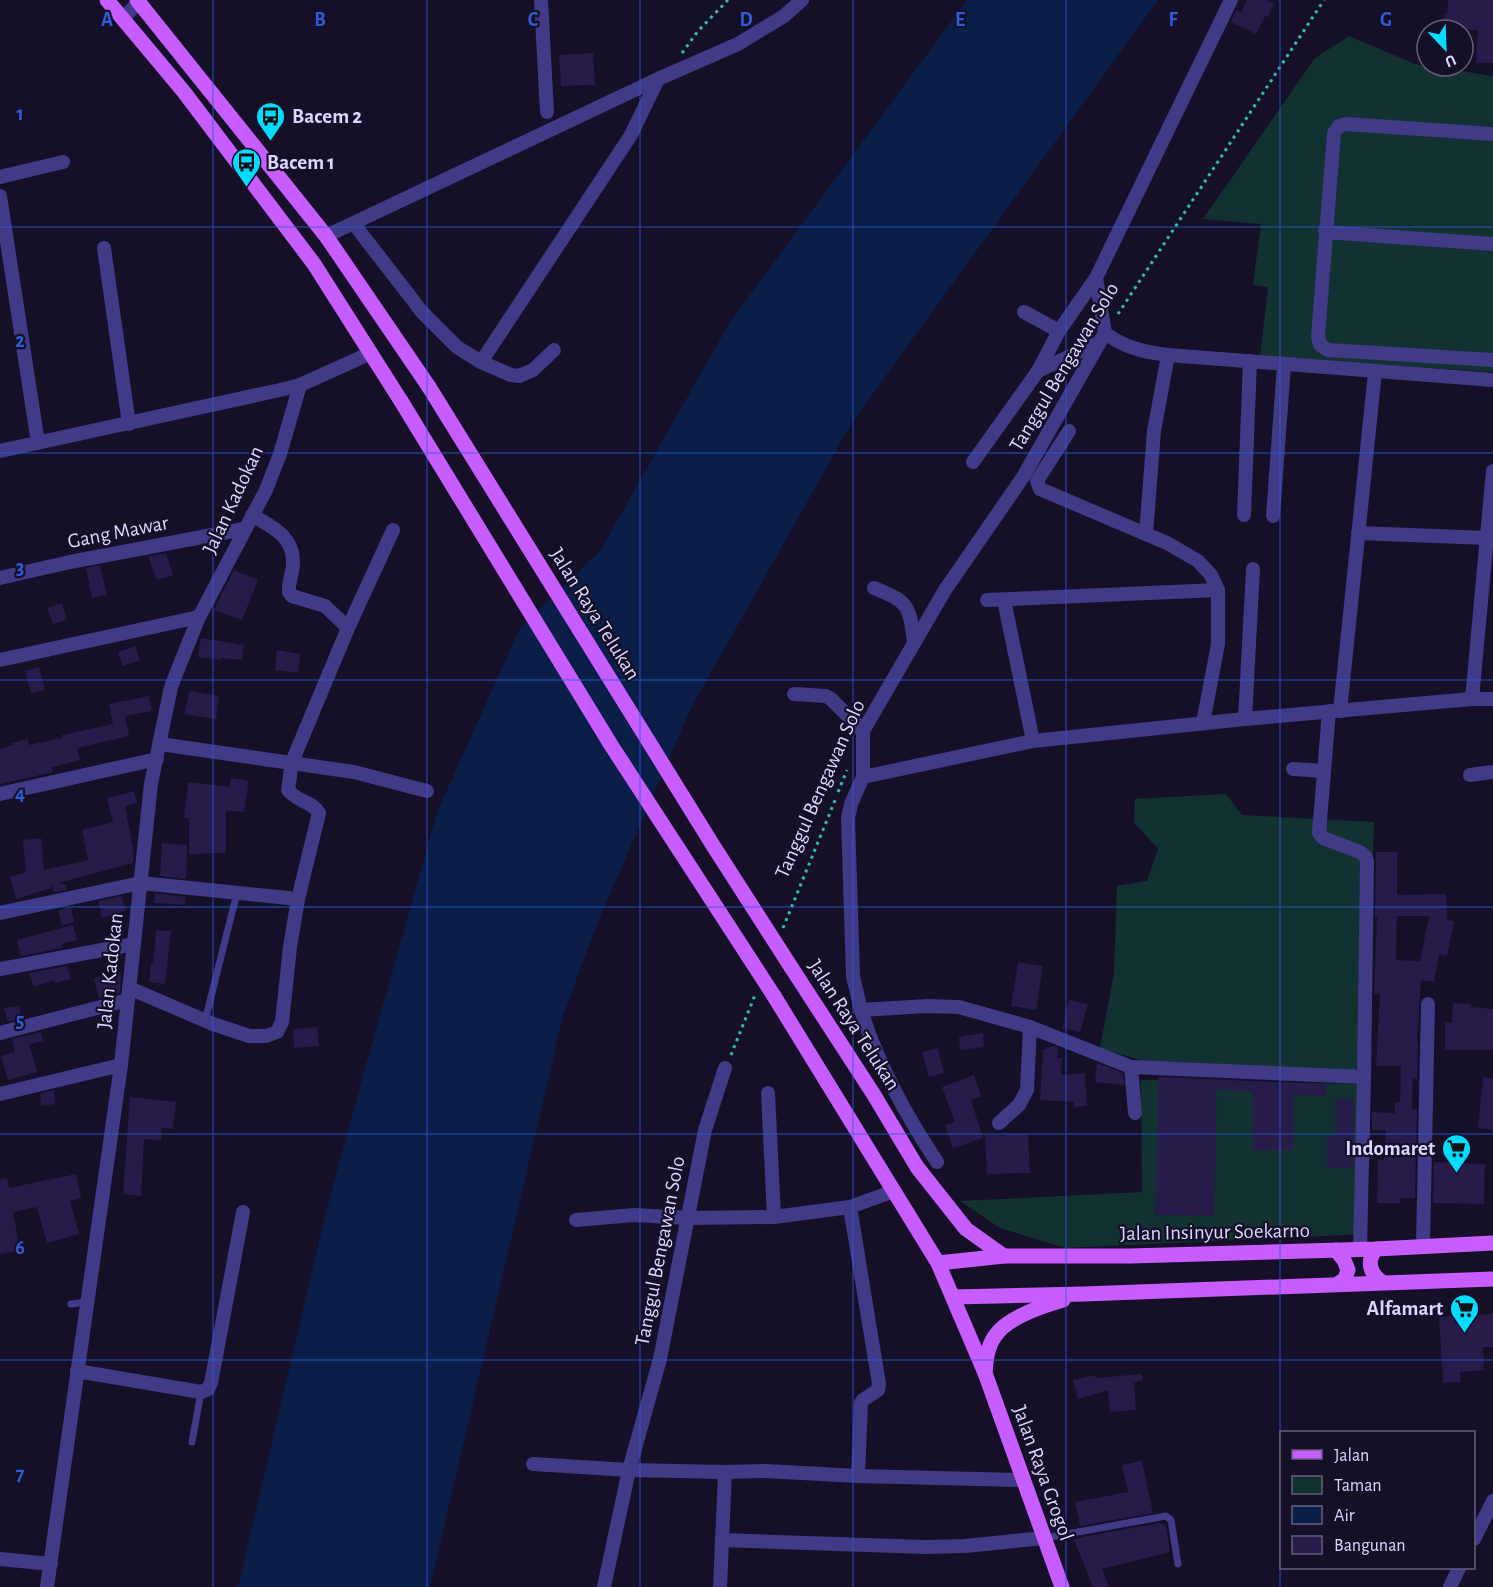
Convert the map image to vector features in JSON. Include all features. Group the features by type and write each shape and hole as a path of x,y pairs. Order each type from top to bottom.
{"main road":[{"path":"107,0 124,17 183,92 314,264 401,401 611,745 774,996 938,1263"},
{"name":"Jalan Raya Telukan","path":"139,1 326,236 429,387 714,847 874,1095 917,1167 966,1229 1004,1256"},
{"name":"Jalan Insinyur Soekarno","path":"938,1263 1004,1256 1130,1256 1493,1243"},
{"path":"1368,1249 1373,1274 1382,1282"},
{"path":"1336,1250 1346,1262 1348,1270 1345,1279 1339,1283"},
{"name":"Jalan Raya Grogol","path":"938,1263 985,1373 1062,1587"},
{"path":"953,1297 1493,1279"},
{"path":"985,1373 990,1346 1000,1330 1043,1306 1084,1294"}],"street":[{"path":"541,0 547,112"},
{"path":"326,236 738,44 784,16 802,0"},
{"path":"973,462 1038,371 1059,331 1096,278 1231,0"},
{"path":"124,17 139,1"},
{"path":"481,362 631,135 661,78"},
{"path":"1493,134 1346,124 1339,126 1334,133 1318,336 1318,341 1324,348 1493,360"},
{"path":"0,177 63,162"},
{"path":"0,196 38,443"},
{"path":"354,224 422,312 457,347 481,362 510,375 519,376 532,370 554,350"},
{"path":"1325,232 1493,244"},
{"path":"104,248 129,424"},
{"path":"1096,278 1102,338"},
{"path":"1024,312 1059,331"},
{"path":"1038,371 1102,338 1141,352 1168,355 1493,380"},
{"name":"Tanggul Bengawan Solo","path":"863,731 945,590 1023,477 1102,338"},
{"path":"0,451 300,385 371,353"},
{"path":"1146,534 1154,431 1168,355"},
{"path":"1244,515 1250,361"},
{"path":"1273,516 1284,365"},
{"path":"1368,1249 1364,1077 1367,861 1360,852 1323,838 1319,833 1324,771 1335,711 1358,533 1375,372"},
{"name":"Jalan Kadokan","path":"47,1587 120,1065 151,784 171,687 199,617 266,490 280,454 300,385"},
{"path":"1069,431 1037,481 1040,489 1146,534 1198,561 1210,574 1218,590 1218,644 1203,723"},
{"path":"1472,699 1493,471"},
{"path":"252,515 283,533 290,545 293,563 289,592 292,596 325,606 348,628"},
{"name":"Gang Mawar","path":"0,578 70,562 244,529"},
{"path":"0,1033 128,994 249,1036 266,1036 277,1032 282,1022 298,899 319,813 316,808 292,796 288,790 292,762 348,628 393,530"},
{"path":"1358,533 1487,538"},
{"path":"1245,719 1253,569"},
{"path":"874,588 905,604 910,615 914,641"},
{"path":"987,600 1218,590"},
{"path":"1004,600 1033,741"},
{"path":"0,660 199,617"},
{"path":"794,694 826,696 863,731 863,777 851,804 848,818 853,976 861,1010 880,1065 937,1162"},
{"path":"863,777 1033,741 1245,719 1493,699"},
{"path":"160,744 354,772 427,791"},
{"path":"0,794 157,759"},
{"path":"1293,769 1324,771"},
{"path":"1470,775 1493,772"},
{"path":"0,913 141,883 298,899"},
{"path":"0,969 134,944"},
{"path":"1423,1246 1428,1004"},
{"path":"861,1010 927,1006 959,1007 1030,1027 1131,1067 1364,1077"},
{"path":"999,1123 1018,1105 1027,1090 1030,1027"},
{"path":"0,1094 120,1065"},
{"path":"1131,1067 1135,1113"},
{"name":"Tanggul Bengawan Solo","path":"603,1587 629,1470 660,1359 705,1130 725,1068"},
{"path":"768,1093 774,1217"},
{"path":"576,1220 634,1215 688,1218 774,1217 849,1207 894,1191"},
{"path":"849,1207 879,1384 878,1390 861,1403 858,1476"},
{"path":"77,1371 201,1392 208,1389 243,1212"},
{"path":"533,1464 629,1470 765,1471 1023,1480"},
{"path":"720,1587 725,1472"},
{"path":"1475,1535 1493,1501"},
{"path":"722,1540 965,1546 1044,1538"},
{"path":"0,1559 51,1564"},
{"path":"1450,1587 1459,1569"}],"lane":[{"path":"205,1021 237,893"},
{"path":"71,1304 87,1302"},
{"path":"192,1442 201,1392"},
{"path":"1044,1538 1166,1516 1171,1520 1178,1564"}],"path":[{"path":"661,78 686,46 728,0"},
{"name":"Tanggul Bengawan Solo","path":"1102,338 1324,0"},
{"name":"Tanggul Bengawan Solo","path":"782,928 848,768"},
{"path":"725,1068 756,993"}],"green space":[{"path":"1349,36 1415,64 1415,78 1475,78 1475,73 1493,76 1493,372 1260,357 1268,287 1253,285 1261,224 1203,219 1315,58"},
{"path":"1226,794 1242,815 1374,822 1366,1072 1157,1065 1100,1048 1114,973 1117,886 1147,881 1158,849 1134,822 1135,799"},
{"path":"1141,1080 1365,1084 1365,1234 1065,1248 1000,1228 960,1201 1142,1192"}],"water":[{"path":"967,0 1158,0 851,424 691,708 597,924 563,1016 430,1587 238,1587 325,1216 438,810 520,628 600,551 730,322"}],"building":[{"path":"1247,0 1266,0 1274,4 1256,34 1231,22 1236,10 1241,13"},
{"path":"1448,0 1493,0 1493,63 1476,63 1478,30 1475,30 1475,18 1444,18 1445,13 1447,14"},
{"path":"593,53 595,85 561,86 559,55"},
{"path":"166,553 173,575 157,580 148,557"},
{"path":"100,565 107,595 92,598 86,568"},
{"path":"234,570 258,580 242,620 214,610"},
{"path":"62,603 67,620 53,624 47,608"},
{"path":"201,638 244,645 242,660 198,657"},
{"path":"135,646 140,660 123,666 118,652"},
{"path":"277,650 300,654 298,673 275,670"},
{"path":"39,667 45,690 31,693 25,671"},
{"path":"189,691 219,696 216,719 185,714"},
{"path":"149,696 152,711 125,716 129,736 77,748 80,760 52,767 53,772 0,784 0,749 28,739 29,745 113,724 109,704"},
{"path":"231,778 249,781 244,812 226,810 226,853 189,854 189,818 184,818 188,782 230,787"},
{"path":"134,791 137,803 125,806 134,854 133,863 58,883 65,884 67,890 54,892 52,885 51,888 16,899 10,877 26,872 23,840 41,838 44,870 88,860 82,830 113,822 107,798"},
{"path":"162,843 187,845 186,879 160,876"},
{"path":"1376,852 1397,852 1397,895 1446,894 1447,920 1454,921 1447,956 1439,954 1434,982 1421,980 1417,1079 1413,1079 1412,1109 1417,1109 1415,1198 1400,1198 1400,1203 1377,1203 1378,1160 1384,1160 1386,1130 1372,1130 1372,1112 1395,1113 1395,1102 1400,1102 1401,1066 1376,1066 1380,994 1374,994 1377,917 1375,917","holes":["1397,916 1429,916 1420,961 1396,960"]},
{"path":"155,893 186,897 185,905 154,903"},
{"path":"122,896 126,911 102,918 98,901"},
{"path":"71,907 74,922 62,925 58,910"},
{"path":"73,925 77,940 62,944 63,948 21,956 17,940"},
{"path":"156,930 171,931 165,984 149,982"},
{"path":"1018,962 1043,966 1036,1010 1011,1006"},
{"path":"67,966 71,979 55,983 54,980 34,987 29,973"},
{"path":"121,972 120,993 99,998 94,979"},
{"path":"1069,1000 1088,1004 1080,1032 1062,1028"},
{"path":"1453,1003 1493,1009 1493,1050 1445,1050 1445,1023 1452,1023"},
{"path":"19,1006 21,1018 8,1022 4,1008"},
{"path":"317,1027 319,1046 294,1048 293,1029"},
{"path":"41,1032 43,1041 29,1044 37,1072 8,1080 1,1056 15,1052 12,1039"},
{"path":"983,1033 984,1047 960,1050 959,1037"},
{"path":"1054,1046 1058,1048 1057,1058 1062,1058 1061,1075 1085,1073 1087,1106 1074,1107 1074,1102 1040,1100 1043,1050"},
{"path":"938,1048 944,1073 929,1077 922,1052"},
{"path":"1097,1063 1123,1073 1124,1085 1095,1082"},
{"path":"974,1075 981,1096 971,1100 983,1138 953,1148 945,1125 955,1122 942,1087"},
{"path":"1159,1077 1327,1084 1326,1096 1293,1095 1293,1150 1253,1150 1252,1091 1217,1090 1214,1216 1155,1215"},
{"path":"1483,1077 1493,1078 1493,1130 1478,1128"},
{"path":"54,1090 55,1104 41,1106 40,1094"},
{"path":"130,1097 176,1102 173,1129 162,1128 161,1141 144,1139 141,1196 123,1194"},
{"path":"1335,1099 1354,1099 1353,1168 1327,1168 1327,1136 1335,1136"},
{"path":"1028,1134 1030,1173 987,1174 985,1135"},
{"path":"1434,1162 1485,1164 1484,1204 1433,1203"},
{"path":"76,1174 81,1198 70,1201 79,1234 47,1243 37,1207 13,1212 20,1250 0,1254 0,1179 7,1178 9,1188"},
{"path":"1493,1314 1493,1347 1483,1347 1484,1370 1460,1372 1461,1382 1443,1383 1439,1317"},
{"path":"1142,1374 1143,1380 1134,1383 1136,1410 1110,1412 1108,1390 1078,1399 1073,1380 1095,1375 1096,1378"},
{"path":"1142,1461 1153,1513 1080,1526 1075,1502 1128,1492 1122,1465"},
{"path":"1160,1523 1166,1526 1170,1552 1102,1569 1109,1587 1093,1587 1074,1540"}],"place":[{"name":"Bacem 2","path":"271,142"},
{"name":"Bacem 1","path":"246,188"},
{"name":"Indomaret","path":"1456,1174"},
{"name":"Alfamart","path":"1464,1334"}]}
